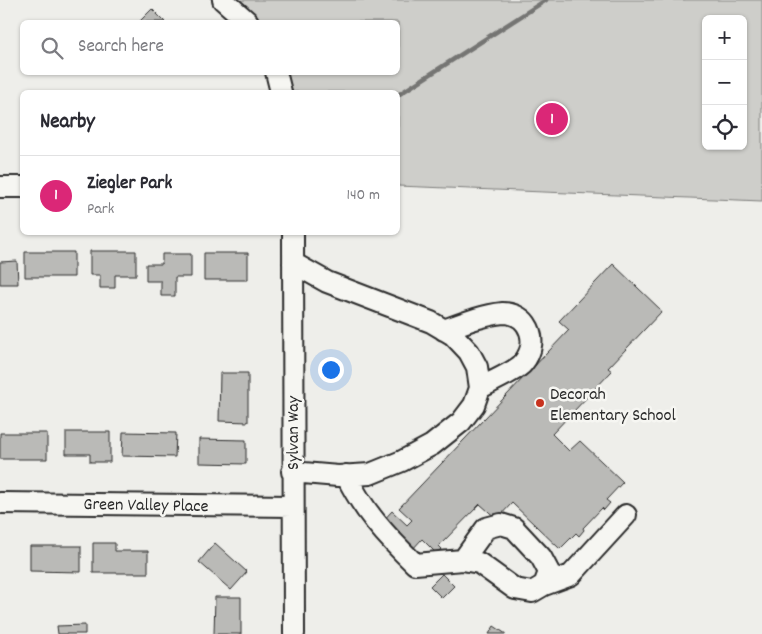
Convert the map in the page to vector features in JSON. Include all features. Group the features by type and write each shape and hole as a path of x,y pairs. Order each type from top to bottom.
{"street":[{"path":"223,0 246,20"},
{"path":"277,75 280,90"},
{"path":"0,187 20,187"},
{"name":"Sylvan Way","path":"293,235 292,506 294,634"},
{"path":"292,472 346,475 370,474 402,461 432,445 461,422 474,405 480,388 477,367 469,352 453,335 430,322 327,282 293,264"},
{"path":"444,330 475,318 504,313 515,314 531,332 532,345 523,365 480,388"},
{"path":"346,475 357,498 370,515 394,544 415,564 463,560 479,563 515,589 532,592 544,584 571,575 626,515"},
{"name":"Green Valley Place","path":"0,503 292,506"},
{"path":"463,560 486,528 501,524 514,528 541,557 549,572 544,584"}],"shaded area":[{"path":"223,0 762,0 762,201 400,186 400,90 280,90 277,75 400,75 400,20 246,20"}],"building":[{"path":"152,9 163,20 141,20"},
{"path":"90,251 136,251 136,275 115,275 115,288 100,288 100,275 90,275"},
{"path":"25,252 74,252 74,277 25,277"},
{"path":"204,253 248,253 248,280 204,280"},
{"path":"162,254 191,254 191,277 175,277 175,296 161,296 161,281 146,281 146,264 162,264"},
{"path":"17,261 18,284 0,284 0,262"},
{"name":"Decorah Elementary School","path":"613,264 662,311 608,368 612,371 552,434 569,451 580,441 623,482 606,500 610,503 604,510 602,508 583,528 584,530 579,536 576,533 560,549 512,503 497,519 480,504 439,546 442,549 437,554 422,539 411,551 381,523 392,511 407,525 412,520 399,508 569,330 559,321"},
{"path":"220,373 248,373 248,422 219,421"},
{"path":"66,432 110,432 110,462 90,462 90,454 66,454"},
{"path":"123,432 176,433 175,457 122,456"},
{"path":"0,433 47,433 47,459 0,459"},
{"path":"199,439 246,440 246,464 199,463"},
{"path":"93,543 115,543 115,551 148,551 148,573 93,573"},
{"path":"215,543 247,572 231,590 199,562"},
{"path":"30,546 81,546 81,572 30,571"},
{"path":"442,574 454,586 442,598 430,586"},
{"path":"215,597 241,597 241,634 214,634"},
{"path":"85,625 85,634 58,634 57,626"},
{"path":"494,626 506,634 489,634"}],"waterway":[{"path":"400,94 546,0"}],"place":[{"name":"Ziegler Park","path":"552,119"},
{"name":"Decorah Elementary School","path":"540,403"}]}
